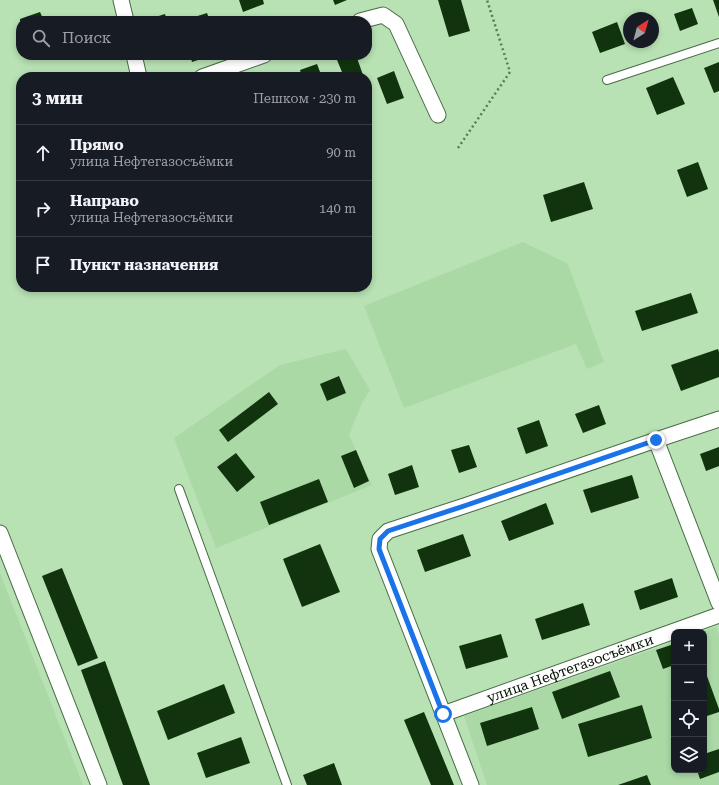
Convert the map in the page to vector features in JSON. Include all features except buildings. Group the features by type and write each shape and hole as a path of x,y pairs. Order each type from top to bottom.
{"street":[{"path":"122,0 125,16"},
{"path":"372,18 382,15 396,24 438,116"},
{"path":"135,60 138,72"},
{"path":"216,72 250,60"},
{"path":"471,785 379,549 380,539 388,531 719,420"},
{"path":"656,440 719,603"},
{"path":"0,533 98,785"},
{"name":"улица Нефтегазосъёмки","path":"443,714 719,615"}],"lane":[{"path":"607,80 719,44"},
{"path":"179,489 287,785"}],"path":[{"path":"458,148 510,72 487,0"}],"shaded area":[{"path":"523,242 568,264 604,362 587,369 576,344 404,408 364,306"},
{"path":"346,349 370,390 362,403 349,435 372,485 216,548 174,438 280,365"},
{"path":"0,573 83,785 0,785"},
{"path":"716,627 719,634 719,785 487,785 464,716 671,643 671,773 707,773 707,630"}],"route":[{"path":"443,714 379,549 380,539 388,531 656,440"}]}
